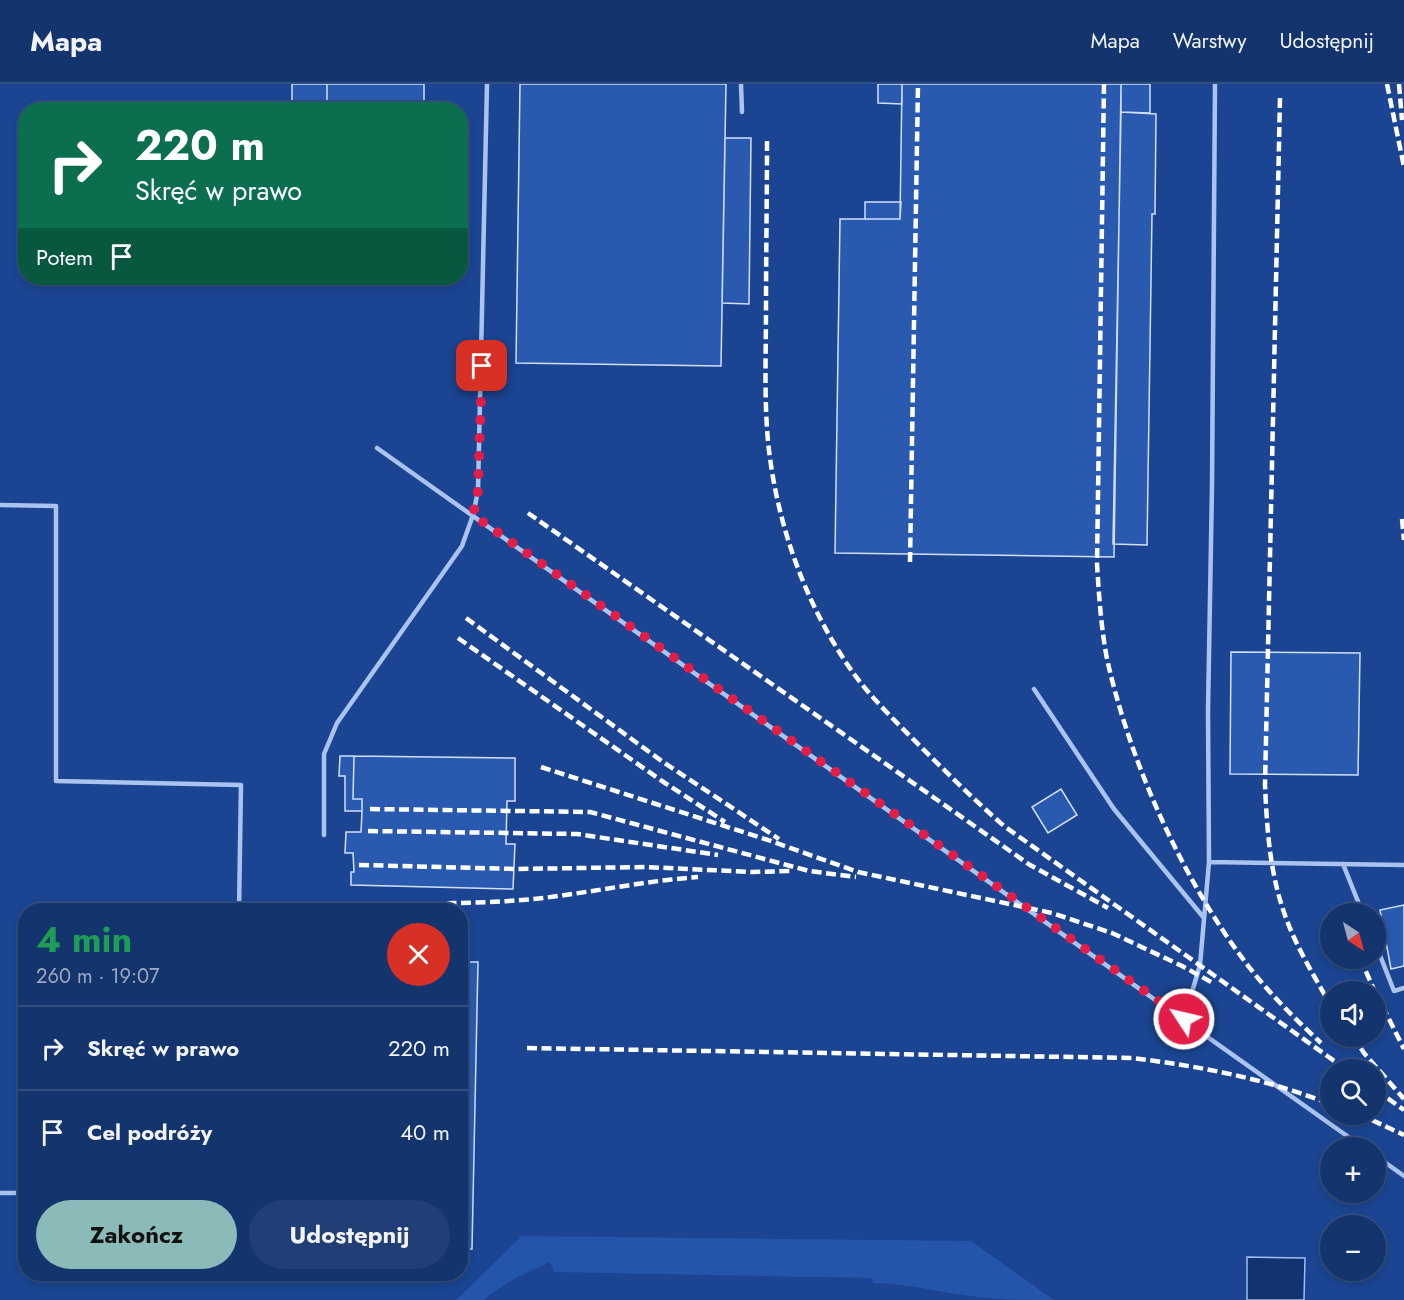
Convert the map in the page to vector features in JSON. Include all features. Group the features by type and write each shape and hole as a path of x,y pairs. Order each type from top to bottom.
{"lane":[{"path":"324,835 324,754 338,723 462,546 473,515 478,491 487,84"},
{"path":"741,84 742,112"},
{"path":"1184,1019 1200,965 1209,862 1208,711 1215,84"},
{"path":"377,448 1349,1137"},
{"path":"0,505 56,506 56,781 241,785 239,903"},
{"path":"1034,689 1114,808 1204,918"},
{"path":"1209,862 1404,865"},
{"path":"1343,864 1359,903"},
{"path":"1385,969 1394,991 1404,988"},
{"path":"1386,1163 1404,1176"},
{"path":"0,1193 18,1193"}],"shaded area":[{"path":"522,1236 971,1241 1054,1300 980,1297 873,1283 872,1278 554,1272 550,1262 507,1283 484,1300 456,1300"},
{"path":"1247,1257 1305,1258 1304,1300 1247,1300"}],"building":[{"path":"292,84 327,84 327,102 292,102"},
{"path":"327,84 424,84 424,102 327,102"},
{"path":"520,84 726,84 721,366 516,363"},
{"path":"878,84 902,84 902,104 878,103"},
{"path":"902,84 1121,84 1114,557 835,553 840,219 900,219"},
{"path":"1121,84 1150,84 1150,113 1121,112"},
{"path":"1121,112 1156,114 1155,214 1152,214 1147,545 1113,544"},
{"path":"725,138 751,138 749,304 722,303"},
{"path":"865,202 901,202 900,219 865,219"},
{"path":"1231,652 1360,653 1358,775 1230,774"},
{"path":"340,756 354,756 353,799 362,799 362,811 345,811 345,776 339,776"},
{"path":"354,756 515,758 515,801 507,801 506,844 515,844 513,889 351,885 351,872 354,872 353,853 345,853 346,832 361,832 362,811 362,799 353,799"},
{"path":"1061,789 1077,815 1048,833 1032,807"},
{"path":"1404,905 1404,966 1391,969 1386,942 1386,909"},
{"path":"468,962 478,962 472,1249 468,1249"}],"railway":[{"path":"910,562 918,84"},
{"path":"1104,84 1097,564 1107,659 1129,738 1144,778 1161,818 1201,895 1254,974 1320,1042"},
{"path":"1387,84 1404,167"},
{"path":"1399,84 1402,120"},
{"path":"1280,98 1265,785 1268,836 1276,886 1295,940 1320,986"},
{"path":"767,141 766,392 772,472 778,503 796,563 821,621 837,648 854,674 882,707 957,783 1004,826 1332,1059"},
{"path":"528,513 1030,865 1108,908"},
{"path":"1402,519 1404,540"},
{"path":"466,618 663,762 779,839"},
{"path":"458,638 662,781 725,822"},
{"path":"541,767 768,840 858,872 1052,913 1112,933 1213,983"},
{"path":"370,809 590,812 809,871 856,877"},
{"path":"368,831 577,834 718,855"},
{"path":"359,865 518,869 645,867 752,872 791,871"},
{"path":"463,903 534,899 698,877"},
{"path":"1365,969 1370,981"},
{"path":"1386,1013 1404,1049"},
{"path":"1360,1047 1404,1099"},
{"path":"527,1048 1132,1058 1232,1075 1282,1087 1320,1100"},
{"path":"1386,1097 1404,1110"},
{"path":"1383,1125 1404,1135"}],"route":[{"path":"482,366 478,491 473,515 1184,1019"}]}
